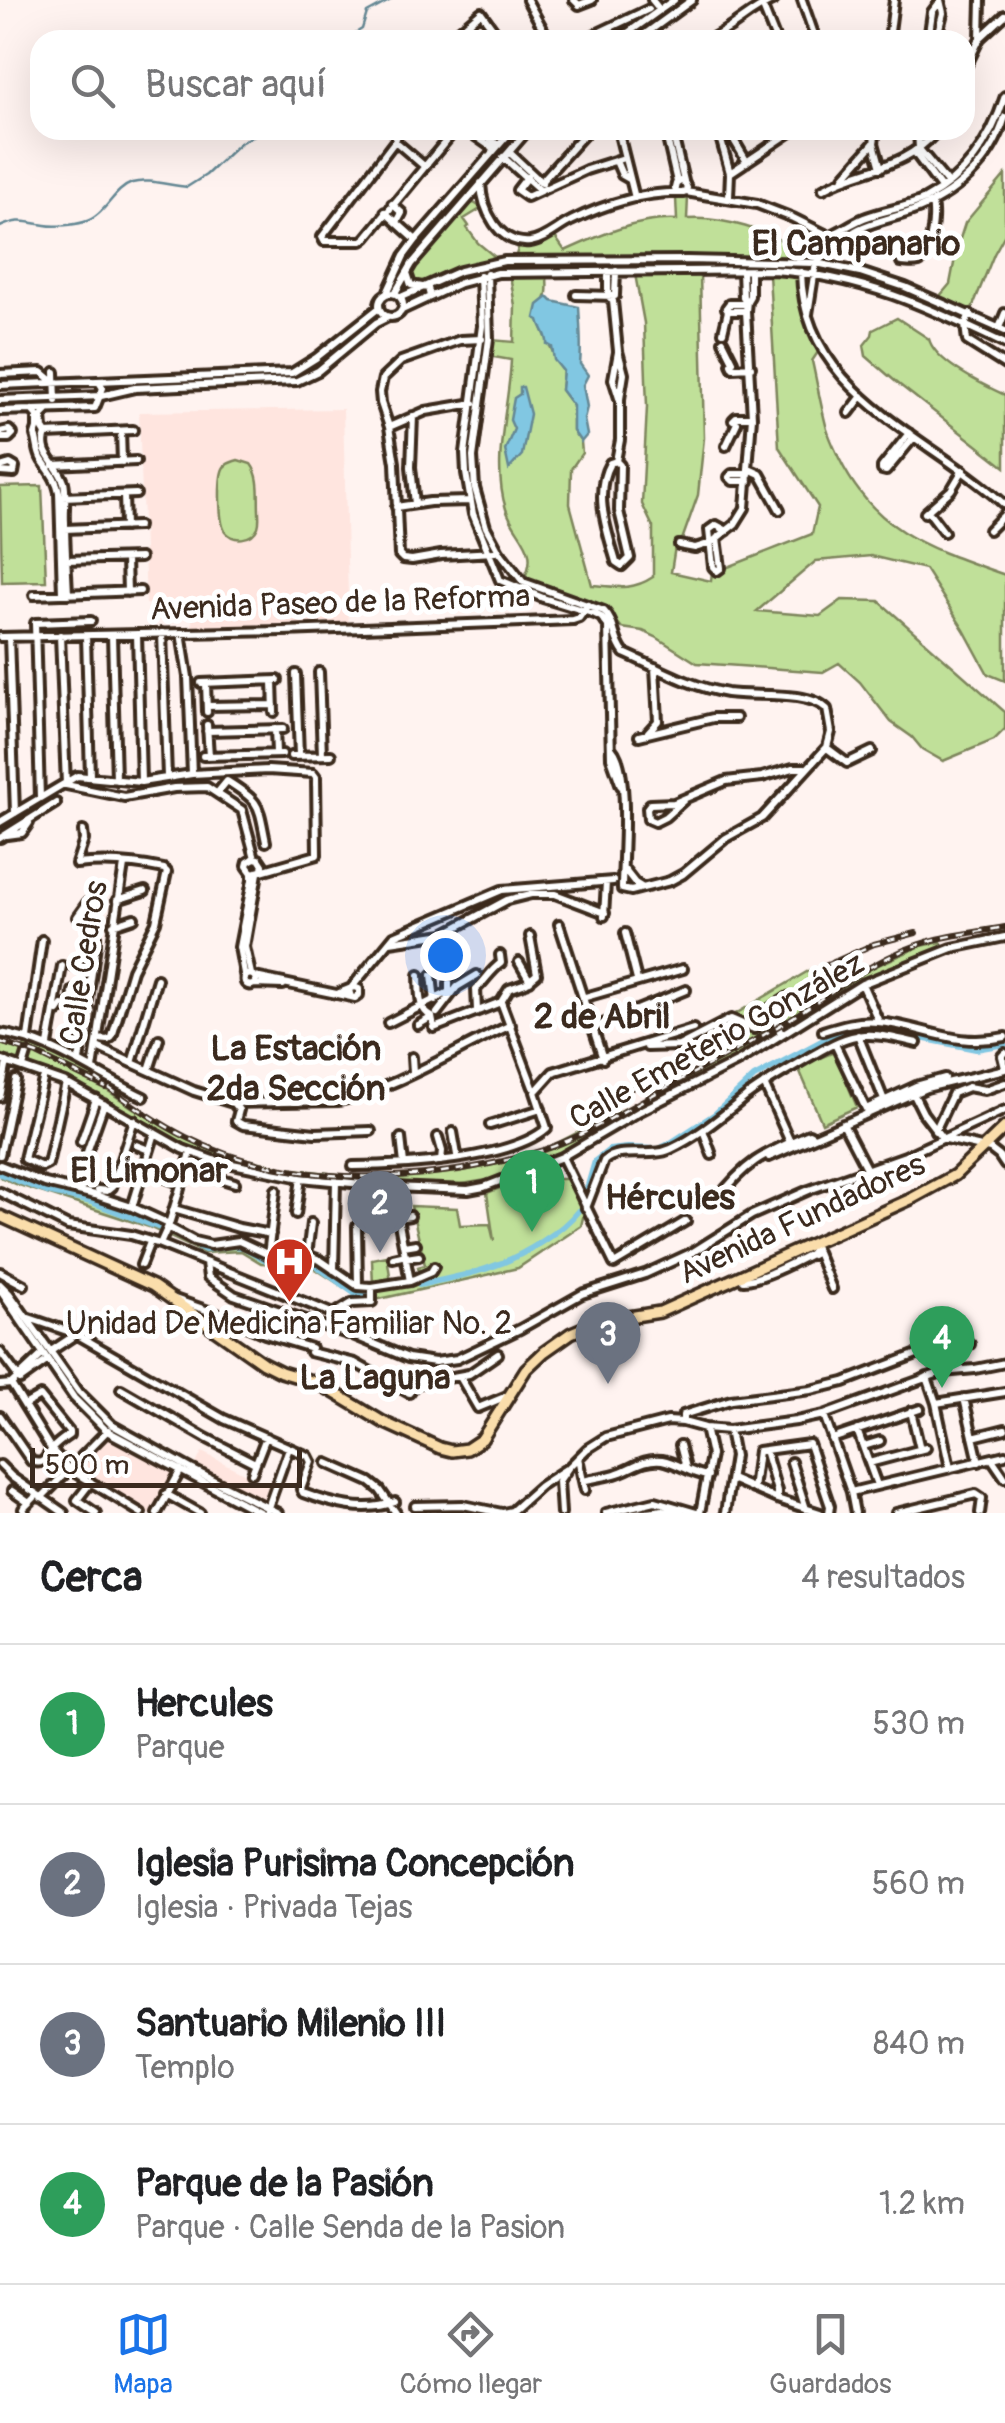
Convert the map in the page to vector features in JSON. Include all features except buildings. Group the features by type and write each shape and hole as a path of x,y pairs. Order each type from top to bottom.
{"main road":[{"name":"Avenida Fundadores","path":"169,1299 280,1375 331,1396 411,1439 449,1454 464,1455 484,1443 528,1372 573,1337 598,1326 662,1316 912,1203 958,1178 1005,1130"},
{"path":"971,1146 974,1158"},
{"name":"Avenida Fundadores","path":"0,1219 138,1278 263,1363 318,1384 382,1422 446,1450 460,1450 478,1443 526,1369 570,1333 598,1322 660,1312 689,1300 910,1199 955,1175 987,1148"}],"street":[{"path":"528,0 543,30"},
{"path":"574,0 579,4 592,0"},
{"path":"649,0 660,10"},
{"path":"649,0 650,12"},
{"path":"650,30 692,0"},
{"path":"735,30 762,5 774,0"},
{"path":"802,0 812,30"},
{"path":"890,30 894,0"},
{"path":"980,38 981,0"},
{"path":"929,30 932,12 940,1"},
{"path":"939,30 943,13 940,1"},
{"path":"607,30 671,2 674,14"},
{"path":"762,5 772,30"},
{"path":"459,30 480,12 493,30"},
{"path":"629,30 650,12"},
{"path":"975,48 980,38 1005,15"},
{"path":"481,183 482,201 504,234 527,242 584,215 636,198 682,192 729,198 774,210 829,236 866,217 925,198 964,171 984,145 1005,96"},
{"path":"808,315 816,262 857,229 932,204 962,184 985,157 1005,117"},
{"path":"424,166 395,141 322,239 362,241 446,140"},
{"path":"486,140 496,147"},
{"path":"402,310 394,294 404,256 503,140"},
{"path":"394,294 420,254 519,140"},
{"path":"543,187 580,140"},
{"path":"619,140 620,159 636,198"},
{"path":"670,140 681,182 674,186 682,192"},
{"path":"725,140 729,198"},
{"path":"730,140 747,162"},
{"path":"730,172 779,140"},
{"path":"918,140 917,151 945,186"},
{"path":"823,189 843,178 903,160 928,140"},
{"path":"874,142 881,168"},
{"path":"843,178 874,142"},
{"path":"506,154 527,177 543,187"},
{"path":"506,154 543,187"},
{"path":"527,177 518,191 527,197 543,187 620,159"},
{"path":"465,200 482,201"},
{"path":"392,204 402,214 397,222"},
{"path":"901,262 918,262 926,255 934,214 932,204"},
{"path":"385,212 416,240"},
{"path":"440,212 449,219"},
{"path":"409,248 420,254"},
{"path":"833,248 833,259 840,267"},
{"path":"404,256 410,258 411,285 430,290 430,296"},
{"path":"567,260 567,271"},
{"path":"586,260 586,271"},
{"path":"672,271 673,260"},
{"path":"687,260 687,271"},
{"path":"802,261 802,294 808,315 821,349 842,376 911,435 1005,505"},
{"path":"0,400 101,396 135,388 292,373 378,308 380,297 424,287 460,271 504,262 816,262 905,286 1002,329 1005,313"},
{"path":"0,385 98,381 297,382 318,371 376,323 430,296 483,275 567,271 814,274 856,282 901,297 1005,344"},
{"path":"612,271 618,351 613,379 622,418 616,461"},
{"path":"678,545 695,548 714,541 740,518 745,508 752,420 747,305 743,298 746,271"},
{"path":"483,275 485,339 476,403 474,501 495,552 500,580 515,581 544,595 586,608 609,616 624,653 666,672 726,693 806,698 827,709 831,722 827,747 762,818 726,838 683,874 631,891 622,889 622,787 614,770 612,749 608,626 586,608"},
{"path":"436,282 440,292"},
{"path":"576,295 612,297"},
{"path":"747,305 728,305 723,336 733,361 750,364"},
{"path":"378,308 388,317"},
{"path":"970,314 965,325 967,341 1005,365"},
{"path":"485,339 460,340 400,361 383,378 380,392 396,463 397,552 402,559 495,552"},
{"path":"338,340 346,350"},
{"path":"0,374 42,372 55,383"},
{"path":"55,372 56,398 43,412 39,455 51,466 62,496 65,594"},
{"path":"0,411 96,408 103,388 98,381"},
{"path":"849,414 862,396"},
{"path":"389,427 443,406 476,403"},
{"path":"413,416 414,504"},
{"path":"726,446 737,423 733,422 734,417 752,420"},
{"path":"41,434 133,430"},
{"path":"121,431 122,462"},
{"path":"911,435 886,471 882,470 882,467 911,435"},
{"path":"51,466 136,461"},
{"path":"616,461 620,465 618,503 630,558 622,566 617,564 613,552 601,486 607,468 616,461"},
{"path":"944,532 927,512 951,490 963,470"},
{"path":"749,474 760,474 780,510"},
{"path":"124,494 125,527"},
{"path":"62,496 136,494"},
{"path":"396,507 474,501"},
{"path":"989,530 1005,514"},
{"path":"62,529 138,526"},
{"path":"714,541 710,528 716,526 727,531"},
{"path":"613,552 620,553 626,548"},
{"path":"495,552 515,581"},
{"path":"63,560 140,558"},
{"path":"126,559 127,592"},
{"path":"34,595 140,591"},
{"name":"Avenida Paseo de la Reforma","path":"4,639 573,620 586,608"},
{"path":"40,798 35,623 91,621"},
{"path":"181,632 189,696 192,774"},
{"path":"137,634 141,782"},
{"path":"162,634 167,777"},
{"path":"112,635 116,780"},
{"path":"86,636 90,777"},
{"path":"60,637 68,786 124,797 197,786 218,792 242,810 255,858 259,859 239,948 251,978 337,994 353,991 394,936 444,934 535,890 604,915 609,881 502,890 406,935"},
{"path":"4,639 15,813"},
{"path":"608,661 624,653"},
{"path":"655,667 658,720"},
{"path":"207,732 206,756 326,755 319,672"},
{"path":"656,682 666,672"},
{"path":"287,755 296,674"},
{"path":"276,680 274,708 207,709 207,695 204,683 276,680"},
{"path":"189,696 207,695"},
{"path":"658,720 643,735 722,717 736,718"},
{"path":"658,720 678,726"},
{"path":"191,741 207,732 279,729 287,755"},
{"path":"827,747 847,763 872,751"},
{"path":"310,756 310,772"},
{"path":"684,799 665,817 655,822 648,819 650,804 669,804 726,781 807,768"},
{"path":"0,822 77,776 141,782 192,774 310,772 316,777 317,855 258,870 247,866 255,858"},
{"path":"218,792 227,781 255,800 266,842"},
{"path":"3,837 56,803"},
{"path":"84,831 75,863 164,868 168,872 161,905 132,970 112,1037 97,1043"},
{"name":"Calle Cedros","path":"93,1069 124,865"},
{"path":"624,868 634,883 644,888"},
{"path":"117,900 145,891"},
{"path":"79,1061 97,920 96,915 82,920 76,917 87,903"},
{"path":"113,925 134,918"},
{"path":"558,924 603,1058"},
{"path":"625,934 637,980"},
{"path":"432,975 437,1028 502,1002 509,989 530,981 537,974 530,936"},
{"name":"Calle Emeterio González","path":"4,1061 66,1083 191,1154 300,1178 392,1187 484,1188 562,1157 640,1110 738,1061 862,984 952,948 1005,936"},
{"path":"24,1067 42,940"},
{"path":"477,1010 476,989 500,963 500,954"},
{"path":"519,962 530,981"},
{"path":"51,1046 62,966"},
{"path":"72,966 93,968"},
{"path":"582,998 682,968"},
{"path":"420,975 421,1006 425,1013 436,1015"},
{"path":"418,1025 436,1015 457,987 477,975"},
{"path":"132,1063 157,979"},
{"path":"388,1023 450,990 449,983"},
{"path":"862,984 879,1022"},
{"path":"593,1028 686,990"},
{"path":"72,1006 73,991"},
{"path":"352,1166 474,1156 540,1134 547,1128 502,1002"},
{"path":"51,1046 59,1007 88,1008"},
{"path":"101,1012 111,1013"},
{"path":"641,1046 665,1048 684,1044 730,1018 754,1029 772,1019 782,1034"},
{"path":"823,1032 857,1022 879,1022 975,1042 1005,1038"},
{"path":"97,1043 194,1091 233,1103 339,1101 413,1072 511,1024"},
{"path":"534,1089 553,1072 693,1029"},
{"path":"0,1032 29,1044 51,1046 144,1097"},
{"path":"586,1208 609,1156 660,1154 672,1149 725,1116 764,1084 835,1044 858,1036 878,1035 917,1043"},
{"path":"858,1036 884,1100"},
{"path":"149,1070 160,1038"},
{"path":"835,1044 866,1109 916,1086 1005,1069 1005,1053"},
{"path":"412,1057 413,1072"},
{"path":"0,1097 4,1061"},
{"path":"0,1155 16,1080"},
{"path":"43,1080 24,1156 26,1162 42,1167 48,1164 66,1083"},
{"path":"769,1157 945,1081"},
{"path":"939,1135 953,1093 968,1087 985,1090 1005,1083"},
{"path":"764,1084 790,1142"},
{"path":"913,1093 939,1135 987,1148 1005,1165"},
{"path":"80,1142 96,1099"},
{"path":"233,1103 239,1110 236,1121 242,1125 315,1133 369,1131"},
{"path":"87,1152 104,1104"},
{"path":"490,1125 541,1108"},
{"path":"0,1192 68,1226 160,1244 334,1314 352,1335 415,1360 435,1362 457,1359 582,1294 645,1274 693,1252 752,1214 905,1156 939,1135 1005,1110"},
{"path":"98,1190 112,1187 134,1120"},
{"path":"843,1124 867,1170"},
{"path":"702,1130 712,1155"},
{"path":"453,1132 457,1155"},
{"path":"132,1207 155,1134"},
{"path":"716,1201 759,1156 810,1134 814,1137"},
{"path":"438,1137 444,1160"},
{"path":"401,1138 404,1164"},
{"path":"136,1145 149,1150"},
{"path":"444,1160 486,1149"},
{"path":"160,1244 191,1154"},
{"path":"562,1157 614,1264 686,1221"},
{"path":"126,1163 182,1184"},
{"path":"0,1165 45,1183 132,1207 194,1241 243,1242 268,1255 307,1255 358,1286 410,1280 434,1267"},
{"path":"187,1168 235,1183"},
{"path":"296,1214 300,1178"},
{"path":"334,1270 336,1181"},
{"path":"392,1187 410,1280"},
{"path":"268,1255 276,1190"},
{"path":"174,1209 271,1234"},
{"path":"358,1286 361,1225 410,1216"},
{"path":"307,1255 311,1223"},
{"path":"141,1265 150,1242"},
{"path":"393,1258 416,1244"},
{"path":"801,1259 814,1248"},
{"path":"742,1280 749,1282 818,1252 832,1288"},
{"path":"405,1253 419,1256"},
{"path":"206,1262 208,1277 234,1294 347,1334"},
{"path":"0,1272 24,1285"},
{"path":"0,1287 26,1317 47,1355"},
{"path":"0,1287 47,1355 110,1428 265,1511 278,1513"},
{"path":"334,1314 352,1303 372,1302 372,1287"},
{"path":"169,1299 178,1298 265,1334 356,1364 408,1394 415,1384 469,1374 498,1354"},
{"path":"26,1317 76,1334 224,1419 311,1459 304,1493 352,1508 392,1504"},
{"path":"0,1384 17,1380 76,1334"},
{"path":"561,1513 559,1481 587,1449 606,1437 683,1418 732,1400 844,1382 917,1354 970,1344"},
{"path":"938,1348 942,1372"},
{"path":"0,1352 17,1380 24,1406 51,1450 70,1469 130,1510 141,1513"},
{"path":"683,1418 705,1428 729,1430 824,1415 927,1376 1005,1363"},
{"path":"460,1376 478,1408 510,1395"},
{"path":"927,1376 950,1468"},
{"path":"120,1389 255,1463"},
{"path":"936,1402 1005,1392"},
{"path":"0,1416 33,1462 41,1463 69,1432 40,1396 24,1406"},
{"path":"964,1398 979,1462"},
{"path":"835,1438 920,1409"},
{"path":"869,1463 923,1449 911,1412"},
{"path":"824,1415 835,1438 855,1513"},
{"path":"12,1491 24,1509 110,1428"},
{"path":"606,1513 655,1501 698,1513 710,1455 705,1428"},
{"path":"973,1436 1005,1429"},
{"path":"725,1513 734,1456 729,1430"},
{"path":"857,1430 877,1485"},
{"path":"252,1473 266,1437"},
{"path":"864,1446 880,1441"},
{"path":"753,1489 758,1451 809,1444 829,1513"},
{"path":"680,1445 687,1469"},
{"path":"265,1511 289,1448"},
{"path":"765,1450 777,1500"},
{"path":"851,1492 1005,1455"},
{"path":"578,1458 584,1490"},
{"path":"992,1459 1005,1478"},
{"path":"583,1481 653,1460 708,1476"},
{"path":"757,1463 766,1460"},
{"path":"791,1462 807,1510"},
{"path":"326,1463 370,1482 396,1513"},
{"path":"0,1465 63,1513"},
{"path":"157,1513 183,1468"},
{"path":"416,1506 463,1505 503,1513 512,1511 568,1468"},
{"path":"730,1479 777,1500 820,1513"},
{"path":"91,1482 77,1500 96,1513"},
{"path":"166,1494 187,1510 200,1513"},
{"path":"896,1513 976,1494 982,1498 980,1513"},
{"path":"637,1513 676,1513"}],"shaded area":[{"path":"343,409 349,633 193,635 191,603 146,604 139,412"},
{"path":"107,1431 181,1471 157,1513 141,1513 69,1469"},
{"path":"202,1452 274,1488 267,1508 193,1470"}],"green space":[{"path":"1005,175 1005,234 971,311 939,297 950,284 965,223"},
{"path":"688,197 687,219 731,223 800,249 809,230 837,241 825,252 808,259 498,259 453,270 415,286 408,274 466,204 482,208 464,219 478,243 495,257 516,255 519,245 530,245 553,234 565,251 634,225 677,220 676,198"},
{"name":"El Campanario","path":"635,274 700,274 704,438 698,495 682,540 676,540 671,572 711,581 712,572 812,534 818,507 779,447 769,274 798,275 802,313 818,352 812,361 827,429 853,483 870,504 908,535 1005,575 1005,681 988,674 925,569 871,556 816,561 757,611 820,616 842,600 879,601 1005,712 1005,729 994,740 943,761 891,722 860,682 839,663 823,672 697,663 656,637 622,628 603,605 523,580 530,559 506,509 500,473 511,360 488,356 491,340 514,342 515,306 510,275 547,275 547,293 539,317 563,371 561,390 573,406 573,431 581,442 582,453 571,469 570,504 592,585 631,586 653,577 653,527 642,504 647,407 644,323"},
{"name":"El Campanario","path":"897,318 929,339 950,364 1005,395 1005,467 866,356 864,345 873,330"},
{"path":"238,460 251,464 258,486 259,525 255,532 242,538 225,531 220,509 222,472 227,464"},
{"path":"42,486 46,581 2,582 0,487"},
{"path":"941,942 943,945 928,955 877,974 570,1150 499,1178 450,1186 396,1185 275,1172 209,1156 177,1143 68,1080 0,1058 0,1044 22,1050 28,1040 56,1050 133,1108 212,1151 286,1168 379,1179 458,1172 549,1147 724,1058 710,1029 810,970 826,988 921,946"},
{"path":"834,1052 857,1107 822,1123 798,1067"},
{"path":"0,1167 167,1224 199,1244 236,1242 264,1256 309,1257 355,1285 373,1287 372,1259 387,1256 391,1282 411,1278 412,1273 419,1272 418,1267 425,1265 411,1206 457,1208 460,1225 490,1224 494,1241 487,1193 546,1170 551,1179 570,1179 585,1209 581,1226 518,1268 375,1300 354,1294 311,1266 261,1263 241,1251 204,1253 149,1227 16,1184 0,1177"}],"water":[{"path":"548,297 579,307 580,364 588,375 583,385 587,435 581,442 573,431 573,406 561,390 563,371 535,318 538,305"},
{"path":"520,387 530,414 522,455 509,469 505,450 514,429 510,420"}],"waterway":[{"path":"360,30 367,13 391,0"},
{"path":"0,227 18,222 54,226 84,222 132,183 187,187 246,140"},
{"path":"584,1199 595,1161 609,1150 659,1149 669,1144 715,1114 754,1077 831,1036 865,1027 976,1049 1005,1044"},
{"path":"0,1174 47,1192 91,1202 205,1250 243,1247 269,1262 311,1262 354,1293 370,1294"},
{"path":"419,1285 498,1265 528,1251 578,1211"}],"railway":[{"path":"96,1079 186,1137 270,1166 362,1176 455,1170 543,1150 587,1131 758,1038 867,969 908,948 1005,927"},
{"path":"814,971 874,944 916,933"},
{"path":"760,1010 787,993"},
{"path":"0,1042 37,1054 106,1088"},
{"path":"645,1084 713,1042"},
{"path":"588,1115 656,1073"}],"place":[{"name":"Hercules","path":"532,1232"},
{"name":"Iglesia Purisima Concepción","path":"380,1253"},
{"name":"Unidad De Medicina Familiar No. 2","path":"289,1304"},
{"name":"Santuario Milenio III","path":"608,1384"},
{"name":"Parque de la Pasión","path":"942,1388"}],"district":[{"name":"El Campanario","path":"856,244"},
{"name":"2 de Abril","path":"602,1017"},
{"name":"La Estación 2da Sección","path":"296,1069"},
{"name":"El Limonar","path":"149,1171"},
{"name":"Hércules","path":"670,1198"},
{"name":"La Laguna","path":"375,1378"}]}
